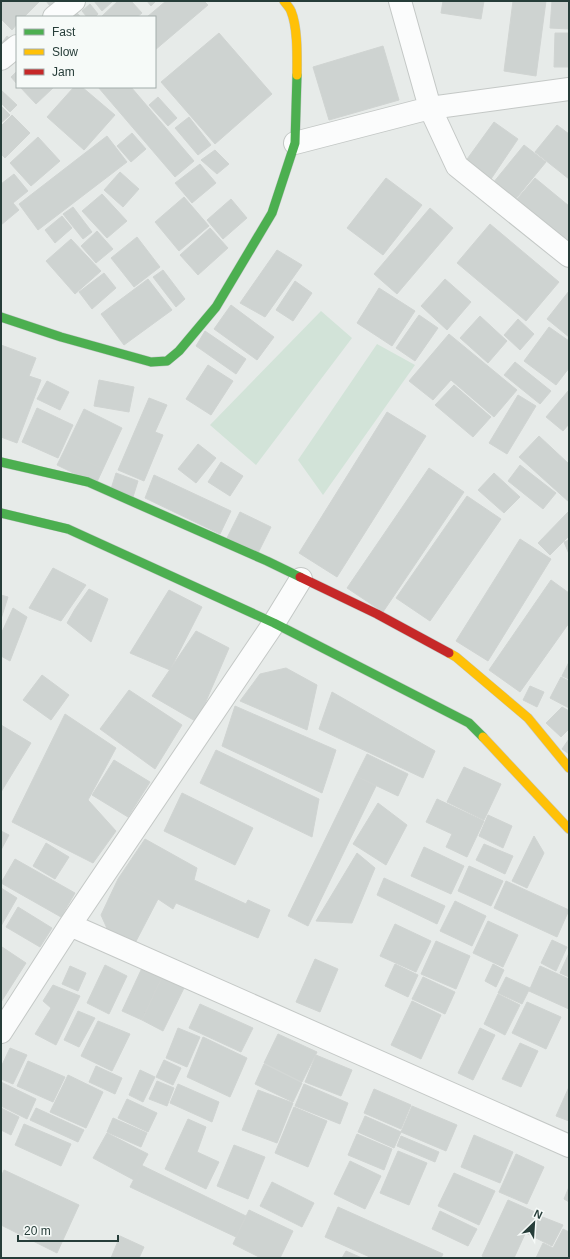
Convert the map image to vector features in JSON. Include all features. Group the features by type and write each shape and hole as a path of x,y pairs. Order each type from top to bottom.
{"street":[{"path":"55,16 74,1"},
{"path":"1,317 61,337 151,362 167,361 179,351 216,307 272,213 295,143 297,60 295,30 290,11 284,1"},
{"path":"400,1 430,108 457,166 569,256"},
{"path":"1,59 16,47"},
{"path":"295,143 430,108 569,89"},
{"path":"1,462 88,482 267,561 377,614 456,657 528,718 569,768"},
{"path":"1,513 68,529 274,623 469,722 569,829"},
{"path":"1,1032 70,925 274,623 301,578"},
{"path":"70,925 569,1146"}],"green space":[{"path":"321,311 352,338 256,465 210,425"},
{"path":"377,344 415,365 323,495 298,460"}],"building":[{"path":"1,1 40,1 25,16 16,16 16,25 12,30 1,19"},
{"path":"46,1 56,1 50,6"},
{"path":"94,1 113,1 102,11"},
{"path":"118,1 131,1 142,13 138,16 102,16"},
{"path":"147,1 156,1 151,6"},
{"path":"166,1 204,1 208,5 156,49 156,16 148,16"},
{"path":"443,1 484,1 481,19 441,13"},
{"path":"513,1 546,1 536,76 504,71"},
{"path":"552,1 569,1 569,29 550,28"},
{"path":"90,4 98,14 96,16 86,16 82,11"},
{"path":"76,12 80,16 72,16"},
{"path":"219,33 272,94 215,144 161,82"},
{"path":"555,33 569,33 569,67 554,67"},
{"path":"7,36 15,43 8,51 1,44"},
{"path":"383,46 399,100 329,120 313,67"},
{"path":"16,72 16,83 11,77"},
{"path":"21,88 53,88 36,104"},
{"path":"73,88 83,88 115,115 84,150 47,117"},
{"path":"99,88 132,88 194,161 175,177"},
{"path":"1,90 17,105 10,112 1,103"},
{"path":"158,97 177,118 168,126 149,105"},
{"path":"1,106 10,115 1,123"},
{"path":"12,115 30,133 5,158 1,154 1,126"},
{"path":"189,117 211,145 198,155 175,128"},
{"path":"494,122 518,139 491,179 465,162"},
{"path":"557,125 569,134 569,179 535,152"},
{"path":"132,133 146,149 131,162 117,146"},
{"path":"107,136 127,162 38,230 19,204"},
{"path":"38,137 60,161 31,186 10,163"},
{"path":"524,145 546,162 514,201 493,183"},
{"path":"215,150 229,164 217,174 201,160"},
{"path":"200,164 216,183 192,203 175,183"},
{"path":"120,172 139,189 123,207 104,190"},
{"path":"14,174 28,191 13,203 19,210 1,225 1,184"},
{"path":"386,178 422,205 383,255 347,228"},
{"path":"535,178 569,206 569,243 517,199"},
{"path":"102,194 127,221 107,238 82,211"},
{"path":"184,197 209,226 179,251 155,222"},
{"path":"231,199 247,218 223,239 207,220"},
{"path":"73,207 92,232 83,239 63,214"},
{"path":"430,208 453,228 397,294 374,274"},
{"path":"62,216 72,228 55,243 45,230"},
{"path":"490,224 559,282 526,321 457,263"},
{"path":"210,228 228,248 198,275 180,255"},
{"path":"97,231 113,249 96,263 81,246"},
{"path":"137,237 160,267 134,287 111,258"},
{"path":"71,239 101,271 75,294 46,261"},
{"path":"277,250 302,265 265,317 240,303"},
{"path":"163,270 185,299 176,307 153,277"},
{"path":"104,273 116,288 92,309 79,292"},
{"path":"148,279 172,310 124,345 101,314"},
{"path":"445,279 471,302 447,330 421,306"},
{"path":"295,281 312,293 293,321 276,310"},
{"path":"379,288 415,311 392,346 357,323"},
{"path":"569,291 569,337 547,319"},
{"path":"231,305 274,337 257,360 214,329"},
{"path":"419,315 438,328 415,361 396,348"},
{"path":"480,316 507,341 488,363 460,338"},
{"path":"518,319 534,334 520,350 504,335"},
{"path":"549,327 569,341 569,368 556,385 524,361"},
{"path":"205,331 246,359 236,374 196,346"},
{"path":"449,334 517,390 494,417 451,380 433,400 409,381"},
{"path":"1,345 36,358 29,376 41,380 17,443 1,437"},
{"path":"515,362 551,391 540,404 504,375"},
{"path":"208,365 233,381 211,415 186,399"},
{"path":"99,380 134,387 129,412 94,406"},
{"path":"47,381 69,392 60,410 37,399"},
{"path":"454,385 491,417 473,437 435,405"},
{"path":"569,390 569,424 563,431 546,417"},
{"path":"518,395 536,406 507,454 489,443"},
{"path":"149,398 167,405 155,432 163,435 144,481 118,470"},
{"path":"37,408 73,425 58,458 22,442"},
{"path":"84,409 122,428 103,469 64,451"},
{"path":"387,412 426,436 337,577 299,553"},
{"path":"539,436 569,464 569,502 519,457"},
{"path":"198,444 216,458 196,483 178,469"},
{"path":"64,451 103,469 96,484 57,465"},
{"path":"221,462 243,476 230,496 208,482"},
{"path":"520,465 556,493 543,509 508,481"},
{"path":"429,468 464,492 383,612 347,588"},
{"path":"116,473 138,481 133,497 111,489"},
{"path":"494,473 520,497 504,513 478,490"},
{"path":"154,475 231,511 220,534 145,498"},
{"path":"467,496 501,519 430,621 396,598"},
{"path":"569,511 569,536 550,555 538,543"},
{"path":"240,512 271,527 258,553 227,538"},
{"path":"520,539 551,559 488,661 456,641"},
{"path":"569,540 569,554 564,542"},
{"path":"53,568 86,585 61,621 29,608"},
{"path":"551,580 569,593 569,623 520,692 489,670"},
{"path":"89,589 108,599 91,642 67,623"},
{"path":"169,590 202,607 170,670 130,653"},
{"path":"1,595 8,597 1,619"},
{"path":"13,608 27,617 10,661 1,656 1,634"},
{"path":"196,631 229,648 197,722 152,696"},
{"path":"569,662 569,679 562,676"},
{"path":"286,668 317,685 307,730 240,701 260,674"},
{"path":"42,675 69,695 51,720 23,700"},
{"path":"561,677 569,681 569,708 550,698"},
{"path":"530,686 544,692 537,707 523,700"},
{"path":"129,690 182,725 155,769 100,729"},
{"path":"332,692 435,751 423,778 319,729"},
{"path":"235,706 336,750 322,793 222,746"},
{"path":"562,707 569,711 569,729 561,737 546,723"},
{"path":"65,714 116,748 88,800 116,831 93,863 12,822"},
{"path":"1,725 31,743 1,792"},
{"path":"569,739 569,754 562,749"},
{"path":"216,750 319,799 312,837 200,783"},
{"path":"367,754 408,774 398,796 356,776"},
{"path":"114,760 150,782 128,817 92,795"},
{"path":"464,767 501,784 484,820 447,802"},
{"path":"356,776 376,786 308,926 288,916"},
{"path":"182,793 253,828 235,865 164,831"},
{"path":"437,799 484,821 467,857 446,847 452,834 426,822"},
{"path":"378,803 407,825 386,865 353,844"},
{"path":"488,815 512,826 503,848 479,836"},
{"path":"1,831 9,835 1,850"},
{"path":"534,836 544,853 527,888 512,881"},
{"path":"145,839 197,868 194,880 246,904 248,900 270,910 258,938 176,903 173,909 158,899 118,879"},
{"path":"46,843 69,857 55,879 33,866"},
{"path":"484,844 513,856 505,874 476,860"},
{"path":"424,847 464,866 451,894 411,876"},
{"path":"357,853 375,868 352,923 316,921"},
{"path":"15,859 75,893 61,917 1,883"},
{"path":"469,866 503,881 491,906 458,891"},
{"path":"384,878 445,906 437,924 377,895"},
{"path":"118,879 158,899 133,947 110,935 101,915"},
{"path":"506,881 569,910 557,937 494,908"},
{"path":"1,888 17,898 1,926"},
{"path":"455,901 486,916 472,946 440,931"},
{"path":"18,907 52,928 40,947 6,927"},
{"path":"488,921 518,935 503,967 473,953"},
{"path":"395,924 431,941 416,972 380,956"},
{"path":"552,940 567,947 556,971 541,963"},
{"path":"436,941 470,956 456,989 421,974"},
{"path":"2,947 26,963 1,1002 1,949"},
{"path":"569,953 569,977 560,973"},
{"path":"315,959 338,969 320,1012 296,1002"},
{"path":"395,964 418,975 408,997 385,986"},
{"path":"493,964 504,970 496,987 485,981"},
{"path":"105,965 127,976 109,1014 87,1003"},
{"path":"70,966 86,973 78,991 62,984"},
{"path":"540,966 569,979 569,1009 529,991"},
{"path":"142,968 162,977 142,1020 122,1011"},
{"path":"162,977 184,988 163,1031 142,1020"},
{"path":"423,977 455,992 445,1014 412,999"},
{"path":"506,977 530,988 522,1004 498,993"},
{"path":"53,985 80,996 56,1045 35,1034 51,1008 43,1001"},
{"path":"498,994 520,1005 505,1035 484,1024"},
{"path":"412,1001 441,1015 421,1059 391,1045"},
{"path":"527,1002 561,1017 546,1049 512,1033"},
{"path":"200,1004 253,1028 241,1052 189,1028"},
{"path":"78,1011 95,1018 79,1047 64,1040"},
{"path":"98,1021 130,1034 112,1071 81,1056"},
{"path":"178,1028 200,1037 187,1067 166,1058"},
{"path":"480,1028 495,1035 473,1080 458,1073"},
{"path":"278,1034 317,1052 302,1082 264,1063"},
{"path":"203,1037 247,1058 230,1097 187,1077"},
{"path":"520,1043 538,1051 521,1087 502,1079"},
{"path":"10,1048 27,1055 13,1084 1,1079 1,1067"},
{"path":"316,1055 352,1070 341,1096 305,1082"},
{"path":"164,1060 181,1068 173,1085 156,1077"},
{"path":"28,1061 65,1077 53,1102 17,1086"},
{"path":"264,1064 302,1083 293,1102 255,1084"},
{"path":"96,1066 122,1078 115,1094 89,1082"},
{"path":"140,1070 155,1077 143,1102 129,1095"},
{"path":"68,1075 103,1092 86,1128 50,1112"},
{"path":"157,1081 174,1088 167,1106 149,1099"},
{"path":"1,1082 36,1099 27,1119 1,1106"},
{"path":"178,1084 219,1102 212,1122 170,1103"},
{"path":"304,1084 348,1103 340,1124 295,1106"},
{"path":"569,1087 569,1121 556,1116"},
{"path":"374,1089 411,1105 401,1129 364,1113"},
{"path":"258,1090 293,1103 277,1143 242,1130"},
{"path":"127,1099 157,1113 148,1132 118,1118"},
{"path":"412,1106 457,1125 446,1151 401,1132"},
{"path":"294,1107 327,1121 308,1167 275,1153"},
{"path":"1,1108 19,1117 11,1135 1,1130"},
{"path":"36,1108 84,1130 78,1142 30,1120"},
{"path":"365,1116 401,1132 394,1148 358,1132"},
{"path":"113,1118 147,1133 141,1147 107,1132"},
{"path":"188,1119 206,1127 197,1152 219,1162 206,1189 165,1169"},
{"path":"24,1124 71,1144 61,1166 15,1145"},
{"path":"107,1133 148,1154 134,1180 93,1158"},
{"path":"357,1134 392,1149 384,1170 348,1155"},
{"path":"474,1135 513,1152 500,1183 461,1167"},
{"path":"401,1136 439,1152 435,1162 397,1146"},
{"path":"234,1145 265,1157 248,1199 217,1186"},
{"path":"398,1151 427,1163 409,1205 380,1193"},
{"path":"516,1154 544,1167 527,1204 499,1192"},
{"path":"350,1161 381,1176 365,1209 334,1194"},
{"path":"141,1165 246,1216 236,1237 130,1187"},
{"path":"4,1170 79,1205 57,1253 1,1225 1,1177"},
{"path":"454,1173 495,1191 479,1225 438,1206"},
{"path":"272,1182 314,1203 302,1227 260,1206"},
{"path":"569,1187 569,1202 564,1199"},
{"path":"508,1200 535,1212 514,1258 486,1258 482,1256"},
{"path":"338,1207 443,1254 441,1258 372,1258 325,1237"},
{"path":"249,1210 293,1231 280,1258 261,1258 233,1244"},
{"path":"440,1211 477,1229 468,1246 432,1229"},
{"path":"535,1214 563,1225 552,1246 526,1233"},
{"path":"563,1229 569,1232 568,1258 536,1258 543,1243 553,1248"},
{"path":"120,1236 144,1247 139,1258 111,1258"},
{"path":"346,1251 362,1258 342,1258"}],"traffic: fast":[{"path":"1,317 61,337 151,362 167,361 179,351 216,307 272,213 295,143 297,75"},
{"path":"1,462 88,482 300,577"},
{"path":"1,513 68,529 274,623 469,723 483,737"}],"traffic: slow":[{"path":"284,1 290,10 295,26 297,43 297,75"},
{"path":"449,653 456,657 528,718 569,768"},
{"path":"483,737 569,829"}],"traffic: jam":[{"path":"300,577 377,614 449,653"}]}
